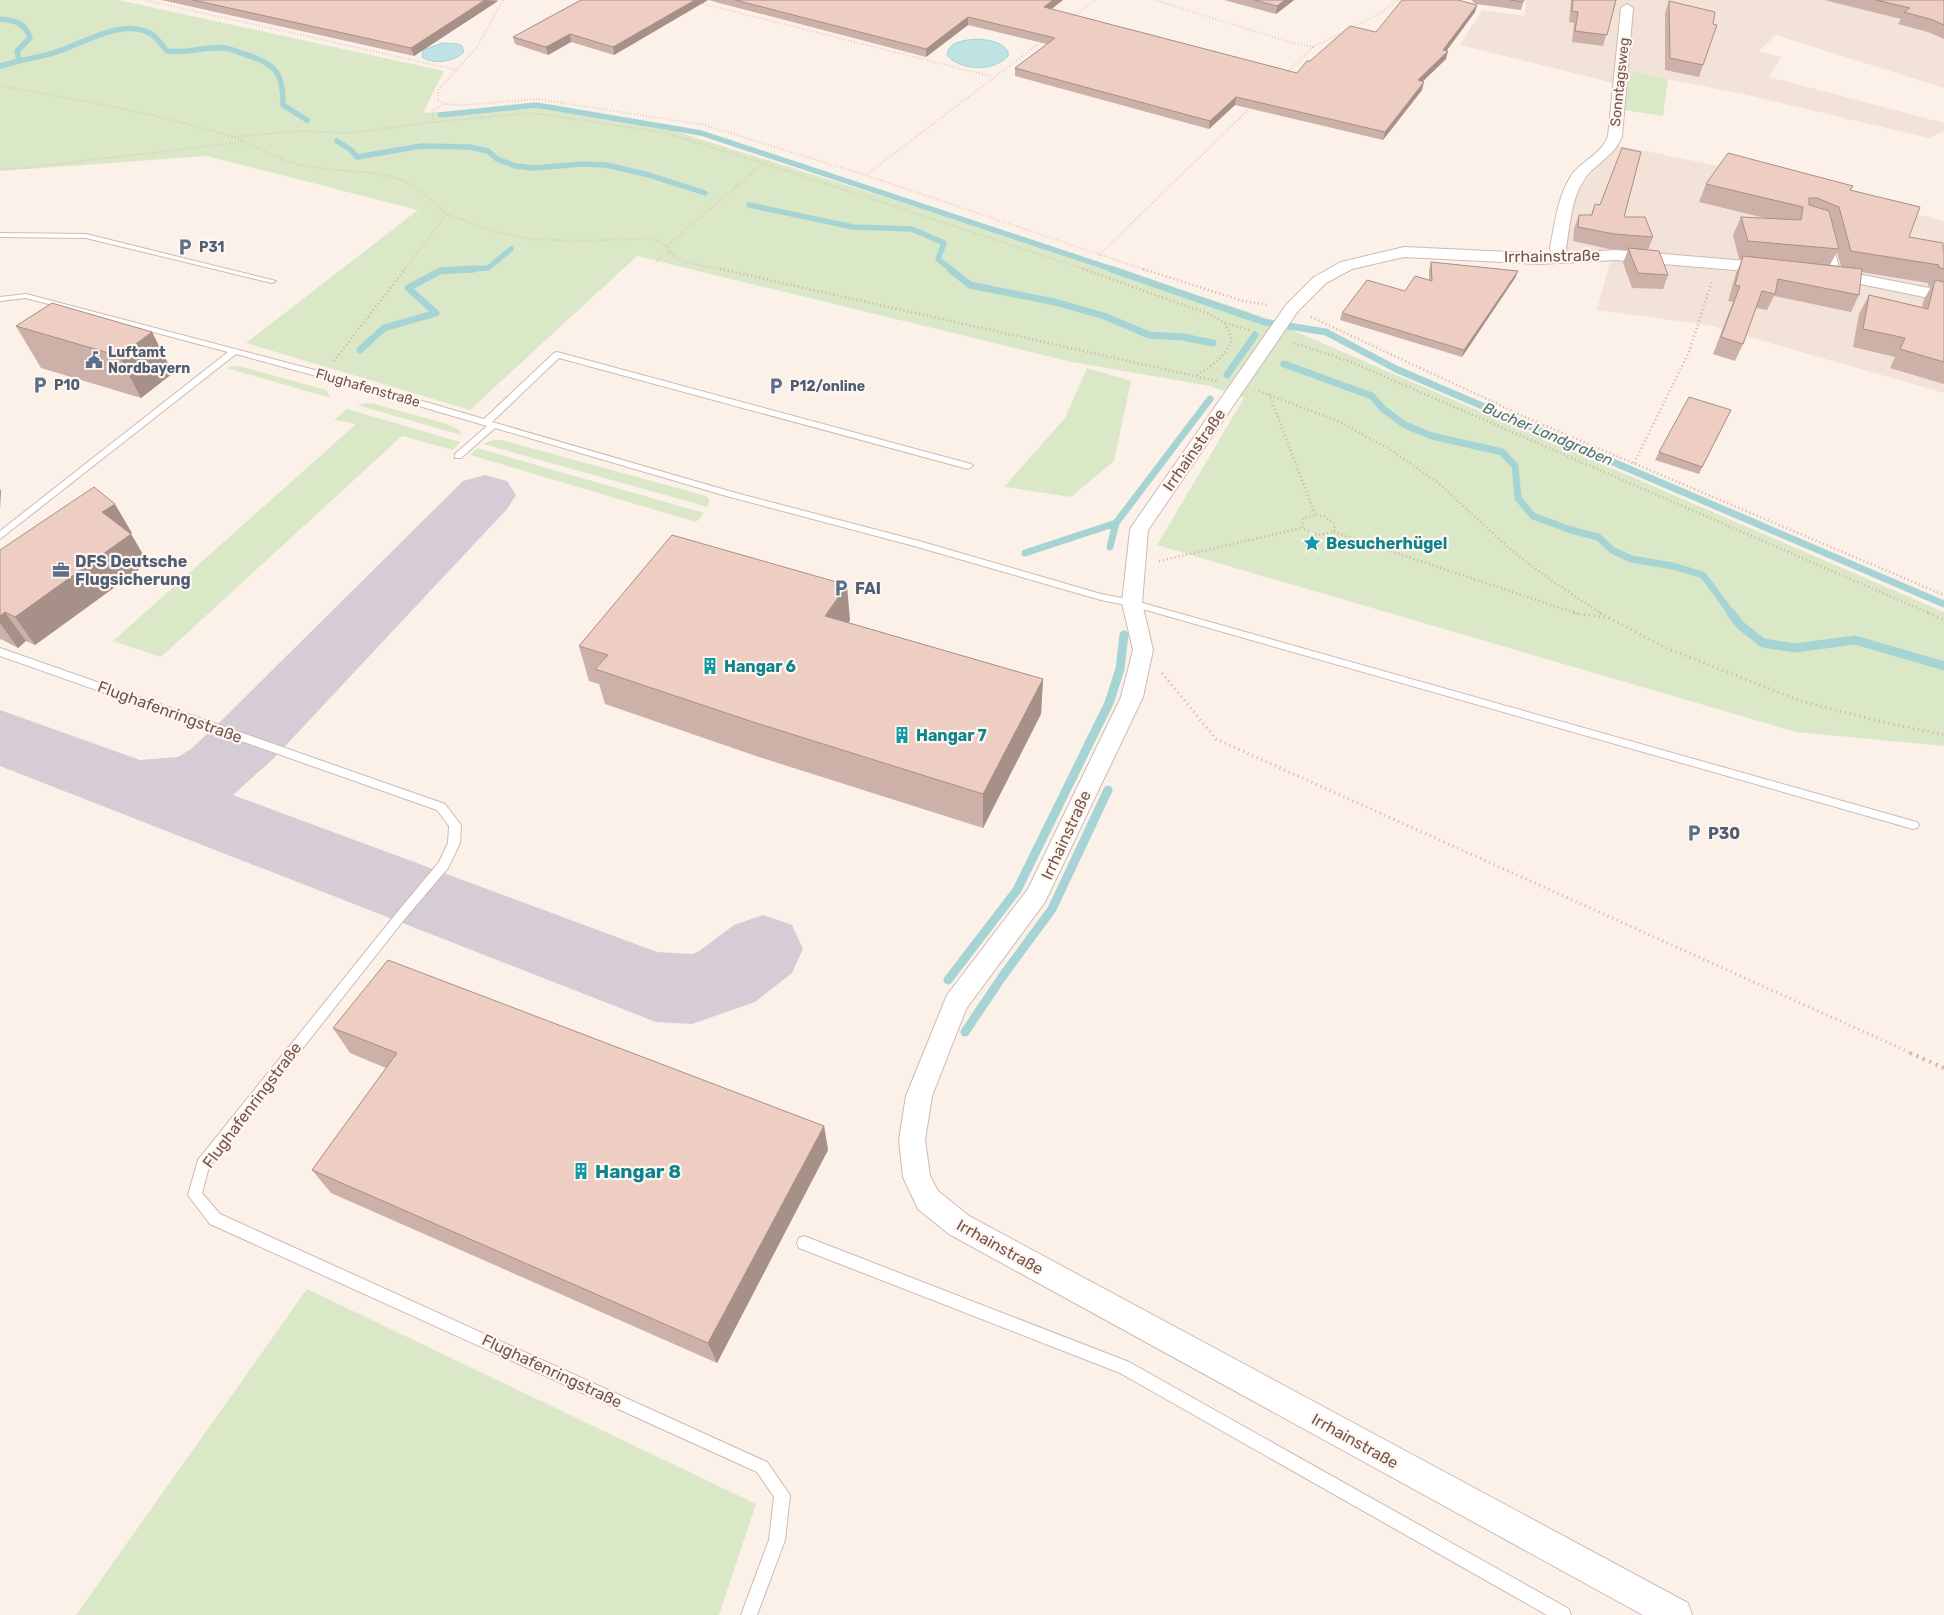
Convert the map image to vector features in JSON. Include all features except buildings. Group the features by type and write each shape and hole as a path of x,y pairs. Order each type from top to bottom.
{"street":[{"name":"Sonntagsweg","path":"1561,258 1558,248 1568,197 1578,177 1612,144 1615,136 1626,8"},
{"name":"Irrhainstraße","path":"1676,1615 959,1225 928,1200 917,1177 912,1140 919,1096 956,1003 1037,895 1132,697 1143,650 1132,603 1139,530 1282,323 1320,280 1346,265 1404,252 1538,259 1616,254 1788,270"},
{"path":"1817,273 1944,296"}],"lane":[{"path":"0,235 86,236 272,281"},
{"path":"1827,236 1836,275"},
{"name":"Flughafenstraße","path":"0,299 26,296 103,320 235,351 490,423 733,495 916,543 1101,597 1132,603"},
{"path":"0,536 235,351"},
{"path":"458,456 557,355 968,466"},
{"path":"1132,603 1913,825"},
{"name":"Flughafenringstraße","path":"0,652 441,807 455,825 454,844 444,865 399,918 203,1164 195,1195 215,1219 762,1467 782,1495 777,1540 749,1615"},
{"path":"804,1243 1124,1367 1563,1615"}],"path":[{"path":"145,0 457,70"},
{"path":"503,0 477,47 438,90 438,101 446,104 463,105 537,99 704,126 865,175 1098,255 1244,301 1282,323 1516,413 1944,595"},
{"path":"1072,18 1095,0"},
{"path":"1155,0 1289,42 1313,47"},
{"path":"1284,74 1313,47 1377,15 1398,0"},
{"path":"699,2 994,77"},
{"path":"865,175 1048,36"},
{"path":"0,86 91,101 232,137 292,163 388,176 411,184 447,214 481,227 514,236 548,240 652,238 667,246 669,252 681,260 1269,394 1342,423 1389,449 1436,481 1511,550 1555,583 1609,618 1666,648 1802,701 1874,720 1944,735"},
{"path":"1098,255 1256,102"},
{"path":"432,122 434,110 446,104"},
{"path":"232,137 300,131 351,133 432,122 532,112 662,132 763,163 1123,282 1209,314 1225,323 1232,339 1228,351 1220,360 1196,376"},
{"path":"0,169 23,168 244,142"},
{"path":"667,246 763,163"},
{"path":"323,375 447,214"},
{"path":"654,263 669,252"},
{"path":"1634,463 1673,389 1699,329 1712,281 1711,262"},
{"path":"1282,323 1309,346 1352,362 1944,620"},
{"path":"1269,394 1315,514"},
{"path":"1302,528 1303,518 1315,514 1327,516 1335,524 1334,532"},
{"path":"1302,528 1311,535 1318,536 1334,532 1580,615 1609,618"},
{"path":"1136,567 1302,528"},
{"path":"1143,650 1216,739 1944,1068"}],"shaded area":[{"path":"1526,0 1944,0 1944,88 1776,35 1759,51 1781,57 1769,77 1944,123 1944,131 1929,138 1751,96 1629,71 1626,86 1460,45 1482,10 1525,16"},
{"path":"1616,145 1714,165 1944,221 1944,393 1708,325 1597,310 1610,262 1565,264 1563,245 1575,194"}],"green space":[{"path":"0,0 118,0 444,71 423,113 532,107 671,130 1255,314 1944,612 1944,746 1796,732 1157,545 1244,398 1210,386 1072,362 637,256 470,410 246,343 418,210 207,156 0,171"},
{"path":"1629,71 1668,79 1663,116 1624,110"},
{"path":"235,366 326,390 331,398 226,368"},
{"path":"1087,368 1131,381 1114,461 1071,497 1004,487 1065,418"},
{"path":"367,403 447,424 459,430 461,435 357,405"},
{"path":"347,409 460,442 453,450 402,436 161,657 113,641 356,424 334,420"},
{"path":"493,440 502,440 703,495 709,498 708,507 483,444"},
{"path":"477,448 704,513 696,522 470,455"},
{"path":"307,1289 756,1504 719,1615 76,1615"}],"water":[{"path":"977,39 998,43 1008,51 1008,56 994,65 977,68 960,64 947,55 948,50 954,44"},
{"path":"443,43 462,46 464,52 455,58 437,62 422,57 423,50"}],"waterway":[{"path":"0,19 19,23 28,33 30,38 17,51 19,61"},
{"path":"19,61 52,53 112,31 123,29 145,31 152,34 167,51 182,52 225,48 265,62 272,67 280,78 283,105 307,120"},
{"name":"Bucher Landgraben","path":"0,66 19,61"},
{"path":"440,115 536,105 701,133 1115,270"},
{"path":"337,141 351,150 357,157 421,146 470,147 488,151 497,159 515,166 534,168 582,164 606,165 649,175 705,193"},
{"path":"749,205 853,227 912,229 944,243 938,259 952,270"},
{"path":"454,270 488,268 511,249"},
{"path":"360,350 384,328 436,313 408,288 440,271 474,269"},
{"path":"950,269 970,285 1055,302 1104,316 1149,335 1183,337 1213,343"},
{"name":"Bucher Landgraben","path":"1111,269 1264,322 1326,332 1396,369 1944,604"},
{"path":"1227,375 1255,335"},
{"path":"1284,364 1372,396 1383,409 1405,425 1432,436 1502,452 1515,466 1518,498 1533,516 1571,530 1598,537 1612,550 1631,559 1673,566 1703,575 1732,614"},
{"path":"1116,523 1210,399"},
{"path":"1025,553 1116,523"},
{"path":"1110,547 1116,523"},
{"path":"1731,613 1740,625 1763,643 1795,648 1855,640 1944,666"},
{"path":"948,980 1017,890 1109,703 1120,669 1124,635"},
{"path":"965,1032 1002,977 1052,909 1108,790"}],"taxiway":[{"path":"139,789 168,788 186,784 212,772 247,740 485,495"},
{"path":"0,737 656,987 692,989 726,977 763,949"}],"place":[{"name":"P31","path":"185,247"},
{"name":"Luftamt Nordbayern","path":"94,360"},
{"name":"P10","path":"40,385"},
{"name":"P12/online","path":"776,386"},
{"name":"Besucherhügel","path":"1312,543"},
{"name":"DFS Deutsche Flugsicherung","path":"61,570"},
{"name":"FAI","path":"841,588"},
{"name":"Hangar 6","path":"710,666"},
{"name":"Hangar 7","path":"902,735"},
{"name":"P30","path":"1694,833"},
{"name":"Hangar 8","path":"581,1171"}]}
